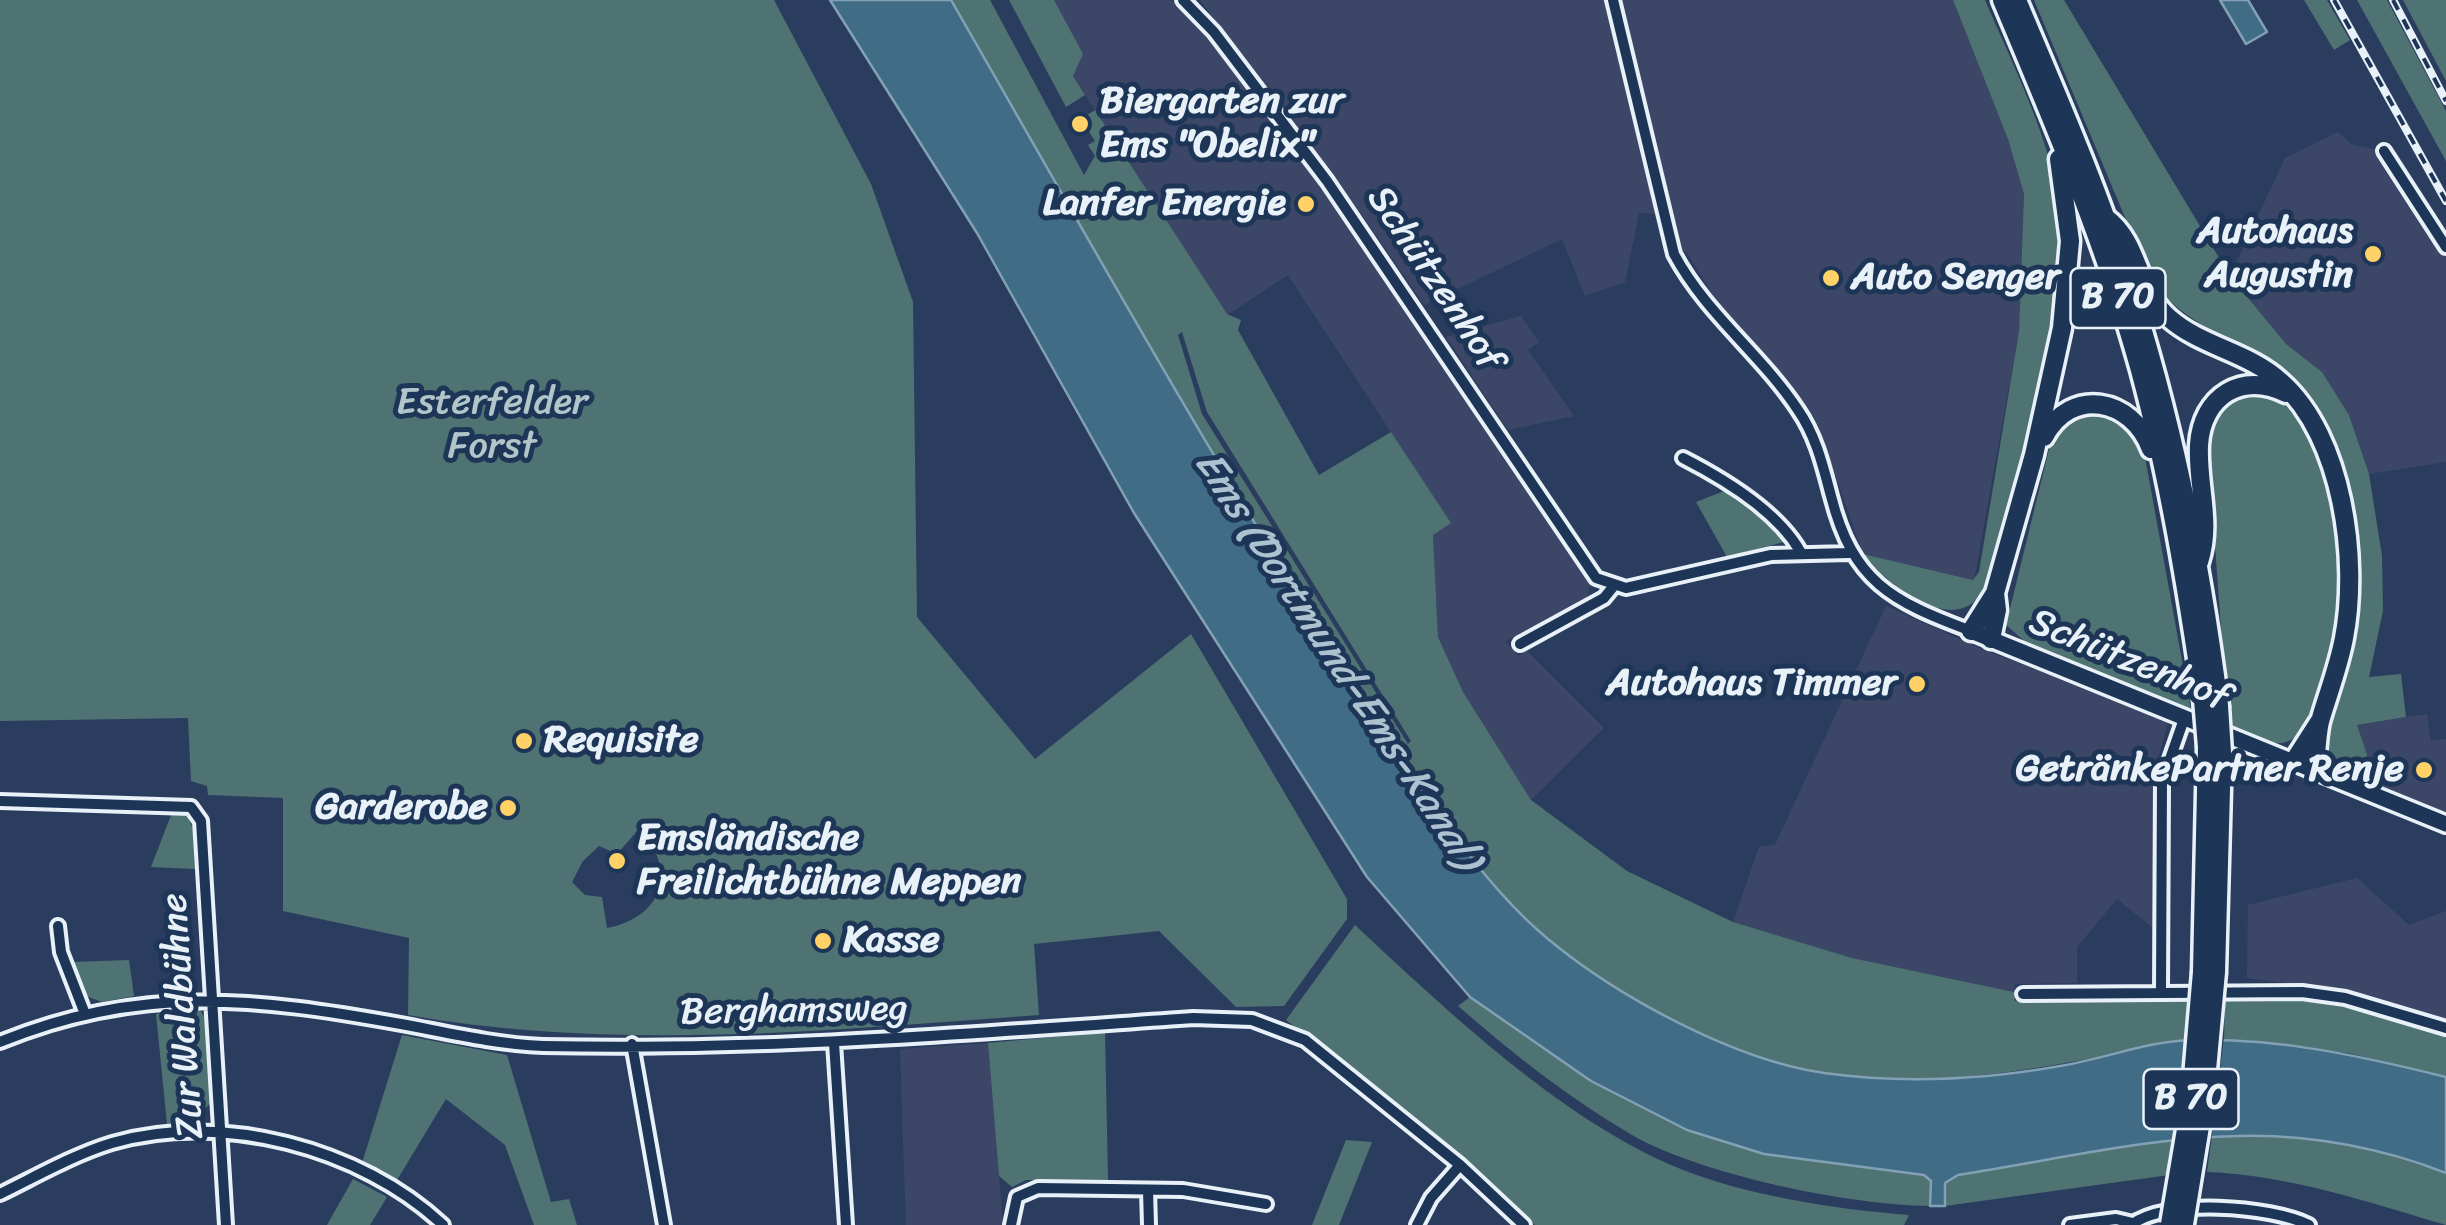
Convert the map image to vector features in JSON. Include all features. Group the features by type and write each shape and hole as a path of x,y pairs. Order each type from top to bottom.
{"highway":[{"name":"B 70","path":"2002,0 2056,129 2115,288 2164,472 2211,702"},
{"name":"B 70","path":"2018,0 2106,218 2154,366 2199,564 2214,750 2209,972 2204,1102 2177,1224"},
{"path":"1972,631 1994,593 2034,455 2068,280 2070,241 2063,173 2054,144 2056,129"},
{"path":"2106,218 2125,233 2144,286 2170,319 2261,366 2302,406 2328,460 2346,518 2350,560 2344,638 2319,722 2313,770"},
{"path":"2199,564 2207,538 2199,444 2205,417 2216,398 2231,387 2248,383 2284,392 2302,406"},
{"path":"2034,455 2059,416 2079,404 2107,403 2134,421 2164,472"},
{"path":"1991,639 1997,610 1994,593"},
{"path":"2294,762 2319,722"}],"street":[{"name":"Schützenhof","path":"1183,0 1198,4 1328,181 1588,569 1614,587"},
{"path":"1520,644 1604,598 1614,587 1646,586 1800,551 1849,553 1807,425 1777,383 1690,284 1674,254 1613,0"},
{"path":"2384,151 2446,247"},
{"path":"1683,458 1708,471 1783,527 1800,551"},
{"name":"Schützenhof","path":"1849,553 1892,594 1972,631 2446,824"},
{"path":"2162,990 2162,782 2184,719"},
{"name":"Zur Waldbühne","path":"0,801 191,806 201,821 226,1225"},
{"path":"58,926 62,952 84,1014"},
{"path":"2023,994 2162,990 2302,992 2361,1002 2446,1028"},
{"name":"Berghamsweg","path":"0,1042 84,1014 212,998 300,1006 492,1042 834,1043 1194,1018 1252,1020 1305,1040 1460,1165 1524,1225"},
{"path":"834,1043 846,1225"},
{"path":"632,1044 664,1225"},
{"path":"0,1194 83,1153 117,1142 222,1132 269,1139 362,1171 443,1225"},
{"path":"1417,1225 1431,1198 1460,1165"},
{"path":"1011,1225 1016,1197 1026,1189 1217,1194 1266,1204"},
{"path":"1148,1190 1149,1225"},
{"path":"2070,1225 2116,1219 2132,1224 2157,1212 2220,1208 2259,1211 2309,1225"}],"shaded area":[{"path":"1054,0 1171,0 1189,14 1341,212 1591,581 1587,597 1505,641 1518,656 1527,651 1604,728 1531,800 1463,692 1438,637 1433,534 1450,522 1288,275 1227,315 1073,76"},
{"path":"1200,0 1953,0 2008,139 2024,194 2019,331 1974,580 1863,554 1816,420 1785,376 1717,301 1686,251 1670,256 1657,214 1639,213 1625,282 1585,296 1562,239 1424,305 1365,219"},
{"path":"2338,132 2351,144 2384,151 2446,247 2446,462 2369,474 2349,415 2322,372 2286,344 2230,276 2285,158"},
{"path":"1521,316 1539,342 1528,350 1574,416 1508,430 1446,337"},
{"path":"1886,606 1986,651 2169,719 2154,773 2154,929 2117,899 2077,947 2077,983 2015,984 2014,992 1852,958 1733,922 1759,847 1775,845"},
{"path":"2427,714 2431,741 2446,739 2446,816 2378,788 2355,732 2357,725"},
{"path":"2357,878 2409,925 2446,911 2446,1020 2346,990 2247,978 2248,905"},
{"path":"988,1043 1003,1225 906,1225 900,1049"}],"green space":[{"name":"Esterfelder Forst","path":"0,0 774,0 871,184 913,302 917,617 1035,759 1191,634 1347,899 1347,919 1284,1006 1236,1007 1159,931 1034,944 1039,1015 802,1031 644,1035 565,1033 408,1015 409,938 283,911 283,798 208,795 207,786 191,781 188,718 0,721","holes":["638,830 659,860 659,890 641,914 607,928 602,897 585,895 572,882 583,861 599,846 617,854"]},
{"path":"951,0 990,0 1084,175 1095,156 1088,145 1095,141 1081,119 1095,110 1227,314 1241,320 1238,330 1319,475 1391,432 1451,523 1433,535 1438,637 1463,692 1531,800 1627,871 1733,922 1852,958 2014,992 2015,1001 2192,997 2187,1040 2051,1066 1960,1077 1869,1078 1822,1073 1750,1054 1678,1023 1610,984 1549,940 1497,889 1450,830 1313,619 1206,444","holes":["1182,332 1207,412 1411,741 1408,744 1202,414 1178,335"]},
{"path":"1009,0 1054,0 1083,54 1073,76 1085,95 1066,107"},
{"path":"1953,0 1985,0 2044,143 2058,193 2063,235 2055,330 2032,431 1992,567 1975,601 1947,610 1931,606 1899,588 1863,554 1973,580 1979,572 2019,331 2024,194 2008,139"},
{"path":"2034,0 2064,0 2230,276 2286,344 2322,372 2349,415 2369,474 2382,556 2383,611 2369,677 2401,674 2406,717 2357,725 2378,788 2336,768 2325,744 2349,654 2358,544 2345,473 2325,422 2309,396 2290,376 2196,321 2152,282"},
{"path":"2304,0 2327,0 2350,40 2334,50"},
{"path":"2357,0 2387,0 2446,111 2446,161"},
{"path":"2403,0 2446,0 2446,81"},
{"path":"2262,392 2280,401 2293,414 2312,447 2334,509 2342,573 2336,637 2317,700 2302,731 2279,743 2228,727 2208,447 2223,407 2237,398"},
{"path":"2105,409 2133,430 2145,457 2191,710 2029,645 2006,625 2052,437 2070,418"},
{"path":"1724,491 1783,535 1784,542 1727,557 1696,502"},
{"path":"173,810 186,814 193,828 195,869 151,867"},
{"path":"1355,925 1504,1058 1587,1119 1629,1144 1671,1165 1727,1185 1819,1204 1909,1215 1904,1225 1535,1225 1413,1119 1286,1020"},
{"path":"129,960 134,996 102,1002 86,996 73,962"},
{"path":"1470,997 1591,1081 1687,1130 1764,1154 1924,1175 1931,1181 1930,1206 1819,1194 1736,1175 1662,1149 1609,1121 1520,1058 1458,1006"},
{"path":"2225,997 2337,1006 2446,1037 2446,1077 2348,1053 2224,1042"},
{"path":"198,1007 205,1018 211,1103 195,1117 167,1124 156,1014"},
{"path":"1105,1032 1108,1180 1026,1180 1012,1187 999,1176 988,1043"},
{"path":"402,1035 507,1055 551,1202 569,1199 577,1225 534,1225 505,1145 446,1099 397,1180 362,1163"},
{"path":"2282,1134 2353,1144 2446,1173 2446,1225 2298,1184 2207,1172 2212,1136"},
{"path":"2175,1137 2169,1175 1945,1206 1945,1183 1957,1175"},
{"path":"1346,1140 1372,1142 1339,1225 1312,1225"},
{"path":"353,1179 387,1197 370,1225 327,1225"}],"water":[{"name":"Ems (Dortmund-Ems-Kanal)","path":"830,0 951,0 1190,414 1408,769 1489,880 1576,961 1642,1003 1716,1040 1789,1066 1824,1073 1884,1079 2001,1075 2159,1044 2225,1040 2320,1050 2446,1077 2446,1173 2381,1152 2320,1140 2202,1138 1958,1175 1945,1183 1945,1206 1930,1206 1931,1181 1924,1175 1764,1154 1687,1130 1591,1081 1470,997 1367,877 1134,513 977,233"},
{"path":"2220,0 2248,0 2267,32 2246,44"}],"pier":[{"path":"2188,1035 2224,1037 2211,1141 2175,1142"}],"railway":[{"path":"2334,0 2446,201"},
{"path":"2393,0 2446,101"}],"place":[{"name":"Biergarten zur Ems \"Obelix\"","path":"1080,124"},
{"name":"Lanfer Energie","path":"1306,204"},
{"name":"Autohaus Augustin","path":"2373,254"},
{"name":"Auto Senger","path":"1831,278"},
{"name":"Autohaus Timmer","path":"1917,684"},
{"name":"Requisite","path":"524,741"},
{"name":"GetränkePartner Renje","path":"2424,770"},
{"name":"Garderobe","path":"508,808"},
{"name":"Emsländische Freilichtbühne Meppen","path":"617,861"},
{"name":"Kasse","path":"823,941"}]}
